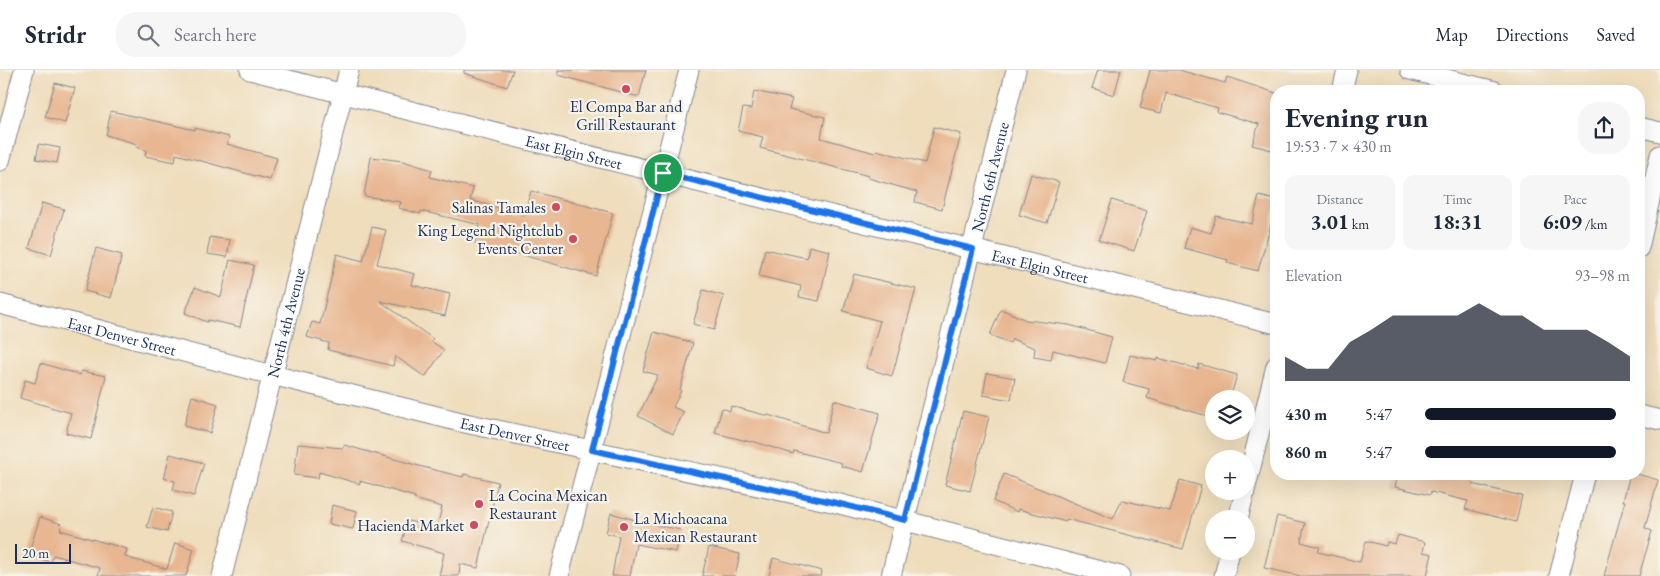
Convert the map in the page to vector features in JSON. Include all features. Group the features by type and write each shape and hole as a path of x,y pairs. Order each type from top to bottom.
{"street":[{"path":"0,161 24,70"},
{"name":"East Elgin Street","path":"250,70 491,132 1270,323"},
{"name":"North 4th Avenue","path":"222,576 348,70"},
{"path":"559,576 689,70"},
{"name":"North 6th Avenue","path":"891,576 1016,70"},
{"path":"1344,85 1348,70"},
{"path":"1410,70 1471,85"},
{"path":"1645,128 1660,132"},
{"path":"1645,221 1660,155"},
{"name":"East Denver Street","path":"0,304 465,423 832,502 1120,576"},
{"path":"1255,451 1270,390"},
{"path":"1645,416 1660,420"},
{"path":"1559,576 1583,480"},
{"path":"1224,576 1228,560"}],"building":[{"path":"464,70 513,70 507,87 464,73"},
{"name":"El Compa Bar and Grill Restaurant","path":"558,70 646,70 639,97 558,75"},
{"path":"1098,70 1121,70 1114,95 1092,88"},
{"path":"1150,70 1179,70 1225,83 1227,77 1270,91 1270,150 1252,145 1259,124 1217,112 1218,108 1166,93 1161,113 1140,108"},
{"path":"55,83 75,88 65,123 45,117"},
{"path":"754,91 792,99 789,109 825,117 821,138 875,153 876,150 925,163 934,127 961,134 942,209 915,202 917,192 868,178 869,176 760,148 763,137 738,131 743,108 751,109"},
{"path":"111,111 229,137 227,144 277,158 270,180 176,154 175,162 145,156 146,150 136,147 137,144 106,135"},
{"path":"39,144 60,148 57,163 36,159"},
{"path":"371,157 403,161 432,170 430,177 473,188 470,200 524,215 531,191 613,213 596,276 498,248 497,250 475,244 480,225 421,211 420,214 399,208 401,202 364,196"},
{"path":"1031,174 1059,182 1047,223 1019,215"},
{"path":"1259,196 1270,199 1270,228 1258,271 1227,263 1228,260 1184,248 1190,227 1211,233 1216,216 1252,224"},
{"path":"1112,200 1147,211 1134,251 1099,240"},
{"path":"42,203 64,209 51,255 29,248"},
{"path":"372,227 386,230 377,264 415,274 412,285 450,294 445,316 380,301 433,339 431,341 444,350 425,377 395,356 393,366 328,350 329,343 307,337 312,322 320,324 337,254 363,261"},
{"path":"210,237 230,240 227,257 207,254"},
{"path":"809,246 830,251 819,301 799,297 801,286 759,276 765,249 807,258"},
{"path":"96,248 122,255 111,298 85,291"},
{"path":"230,260 254,265 240,327 208,320 207,322 185,313 195,287 221,297"},
{"path":"854,274 916,289 892,376 866,368 880,321 843,311"},
{"path":"703,290 724,296 714,330 693,324"},
{"path":"1001,309 1026,320 1069,325 1112,337 1105,363 1053,350 1051,360 1034,357 1035,348 1012,339 1010,343 990,335"},
{"path":"654,332 693,343 681,391 673,407 684,412 673,434 638,416 658,375 643,371"},
{"path":"1130,355 1157,361 1158,358 1198,369 1199,364 1237,375 1232,390 1205,390 1205,415 1147,398 1149,389 1123,382"},
{"path":"41,363 80,375 81,371 106,376 91,439 66,433 71,413 20,398 25,380 35,383"},
{"path":"987,373 1015,378 1011,400 983,395"},
{"path":"192,396 218,404 210,433 184,426"},
{"path":"834,400 880,413 863,472 841,466 842,463 794,451 793,454 752,441 715,433 722,408 730,411 731,406 826,433"},
{"path":"963,411 989,417 970,491 945,485"},
{"path":"298,444 343,448 344,445 463,477 464,474 498,482 478,568 460,564 459,576 439,576 444,553 402,541 408,521 437,527 442,507 360,481 360,484 319,472 318,478 294,475"},
{"path":"170,454 204,463 194,496 173,490 175,481 164,478"},
{"path":"1004,474 1113,519 1122,500 1170,511 1180,480 1201,486 1183,549 1066,519 1066,522 1018,509 1017,512 993,501"},
{"path":"1645,476 1658,480 1645,528 1652,531 1639,576 1604,576 1625,501 1623,501 1628,480 1645,480"},
{"path":"1397,480 1473,480 1472,484 1522,496 1516,522 1465,509 1468,501 1431,492 1430,495 1395,487"},
{"path":"332,505 357,511 353,529 329,524"},
{"path":"153,507 172,512 167,532 147,527"},
{"path":"611,513 681,530 676,552 636,544 630,576 612,576 619,536 606,533"},
{"path":"1277,516 1305,523 1301,542 1320,547 1318,552 1360,562 1366,541 1386,546 1387,542 1395,544 1398,535 1425,542 1423,552 1432,554 1427,576 1301,576 1264,568"},
{"path":"40,517 62,524 60,530 127,549 125,557 167,569 175,543 194,549 186,576 98,576 100,568 53,555 51,562 28,555"},
{"path":"709,547 740,554 735,576 702,576"},
{"path":"773,558 822,571 821,576 769,576"}],"place":[{"name":"El Compa Bar and Grill Restaurant","path":"626,89"},
{"name":"Salinas Tamales","path":"556,207"},
{"name":"King Legend Nightclub Events Center","path":"573,239"},
{"name":"La Cocina Mexican Restaurant","path":"479,504"},
{"name":"Hacienda Market","path":"474,525"},
{"name":"La Michoacana Mexican Restaurant","path":"624,527"}],"route":[{"path":"663,173 973,249 905,520 832,502 592,450 663,173"}]}
